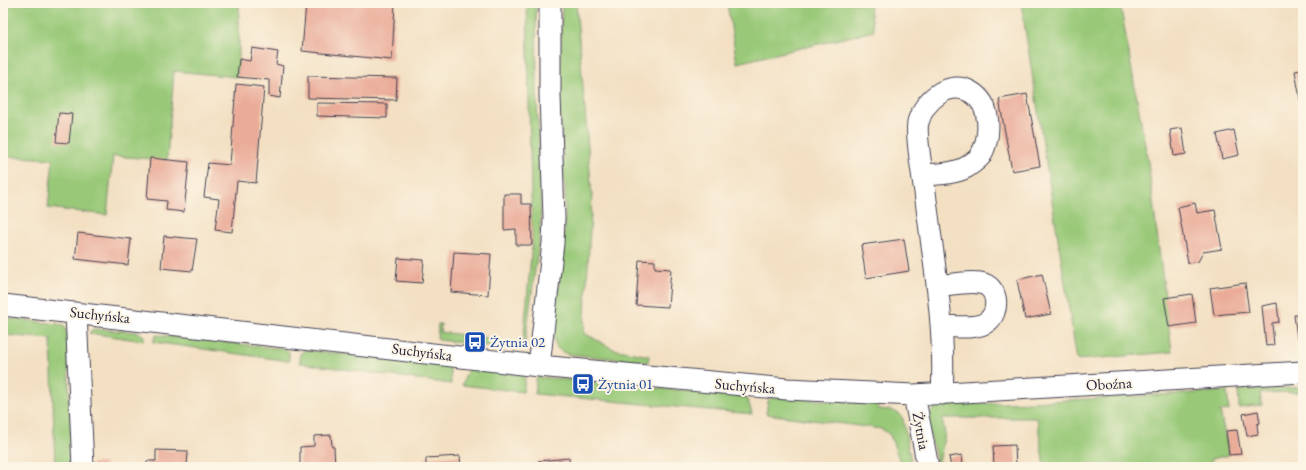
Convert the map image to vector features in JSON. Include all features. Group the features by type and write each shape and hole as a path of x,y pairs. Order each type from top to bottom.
{"street":[{"path":"539,366 553,242 554,218 550,95 550,3"},
{"path":"923,176 944,342 942,394"},
{"path":"937,286 982,283 991,290 997,300 995,311 988,321 979,326 942,326"},
{"name":"Suchyńska","path":"3,305 539,366 764,388 914,395"},
{"path":"76,313 83,467"},
{"name":"Oboźna","path":"914,395 1303,372"},
{"name":"Żytnia","path":"914,395 928,467"}],"green space":[{"path":"3,3 239,3 239,59 237,77 174,71 167,160 113,156 107,215 48,208 53,159 3,156"},
{"path":"527,3 536,3 537,93 541,207 540,234 525,343 523,342 532,245"},
{"path":"562,3 576,3 592,195 584,333 613,349 649,356 648,362 567,354 558,348 555,344 555,338 552,338 563,251 565,217 565,189 559,102"},
{"path":"727,3 869,3 874,31 737,63"},
{"path":"1021,3 1120,3 1148,162 1172,352 1077,360"},
{"path":"3,318 58,324 64,326 67,333 72,459 69,467 55,467 51,339 3,335"},
{"path":"438,324 441,324 440,332 496,339 495,347 439,340 437,339"},
{"path":"93,329 138,332 144,336 144,341 89,333"},
{"path":"156,335 285,349 289,352 289,361 153,342"},
{"path":"304,350 446,365 450,368 451,384 300,363 300,354"},
{"path":"472,368 522,374 525,379 523,392 462,385 468,369"},
{"path":"539,377 744,396 748,400 752,414 535,394 536,379"},
{"path":"1303,387 1303,392 1260,393 1262,405 1239,408 1238,390"},
{"path":"1227,391 1229,410 1220,411 1229,455 1211,459 1212,467 1044,467 1037,418 942,418 945,434 938,467 928,426 929,414 938,405 1034,402"},
{"path":"772,397 878,404 878,409 898,413 903,419 912,467 902,467 890,435 882,429 766,414 768,401"}],"building":[{"path":"306,3 395,3 392,60 302,51"},
{"path":"252,48 278,52 276,64 283,66 280,98 269,96 269,80 237,77 239,59 250,61"},
{"path":"1303,70 1303,110 1302,110 1295,71"},
{"path":"308,76 397,78 396,100 308,98"},
{"path":"236,84 264,87 256,183 237,181 232,232 215,230 219,199 204,197 208,163 230,165"},
{"path":"1027,94 1040,166 1012,171 999,99"},
{"path":"317,103 387,104 387,118 317,116"},
{"path":"59,113 72,114 69,143 56,142"},
{"path":"1182,128 1186,154 1174,156 1170,130"},
{"path":"1234,130 1239,155 1222,159 1217,134"},
{"path":"150,158 189,162 184,212 166,210 167,201 147,199"},
{"path":"504,194 521,194 521,204 531,204 532,245 516,245 516,229 504,230"},
{"path":"1195,203 1197,213 1215,210 1222,249 1203,252 1198,262 1188,263 1178,207"},
{"path":"78,233 131,239 128,265 75,259"},
{"path":"164,236 197,239 192,271 161,268"},
{"path":"904,239 909,271 866,278 861,245"},
{"path":"454,252 491,254 488,295 451,292"},
{"path":"398,258 424,260 422,283 396,281"},
{"path":"639,260 655,261 655,268 671,269 668,307 636,305"},
{"path":"1042,274 1051,314 1025,319 1017,280"},
{"path":"1245,283 1249,312 1214,315 1210,288"},
{"path":"1192,294 1196,323 1169,327 1164,298"},
{"path":"1303,301 1303,336 1297,337 1294,315 1300,315 1298,302"},
{"path":"1277,303 1279,322 1272,323 1274,345 1266,346 1262,306"},
{"path":"1258,411 1260,423 1257,424 1258,434 1247,436 1243,414"},
{"path":"1237,430 1241,454 1229,455 1226,431"},
{"path":"331,435 332,447 334,447 335,467 300,467 300,447 314,446 314,436"},
{"path":"1015,445 1016,467 994,467 993,446"},
{"path":"156,450 188,451 187,467 147,467 147,461 156,461"},
{"path":"962,455 963,467 951,467 949,457"},
{"path":"460,456 461,467 426,467 426,458"},
{"path":"569,458 570,467 538,467 538,461"},
{"path":"92,463 105,463 105,467 92,467"}],"place":[{"name":"Żytnia 02","path":"475,342"},
{"name":"Żytnia 01","path":"583,384"}]}
